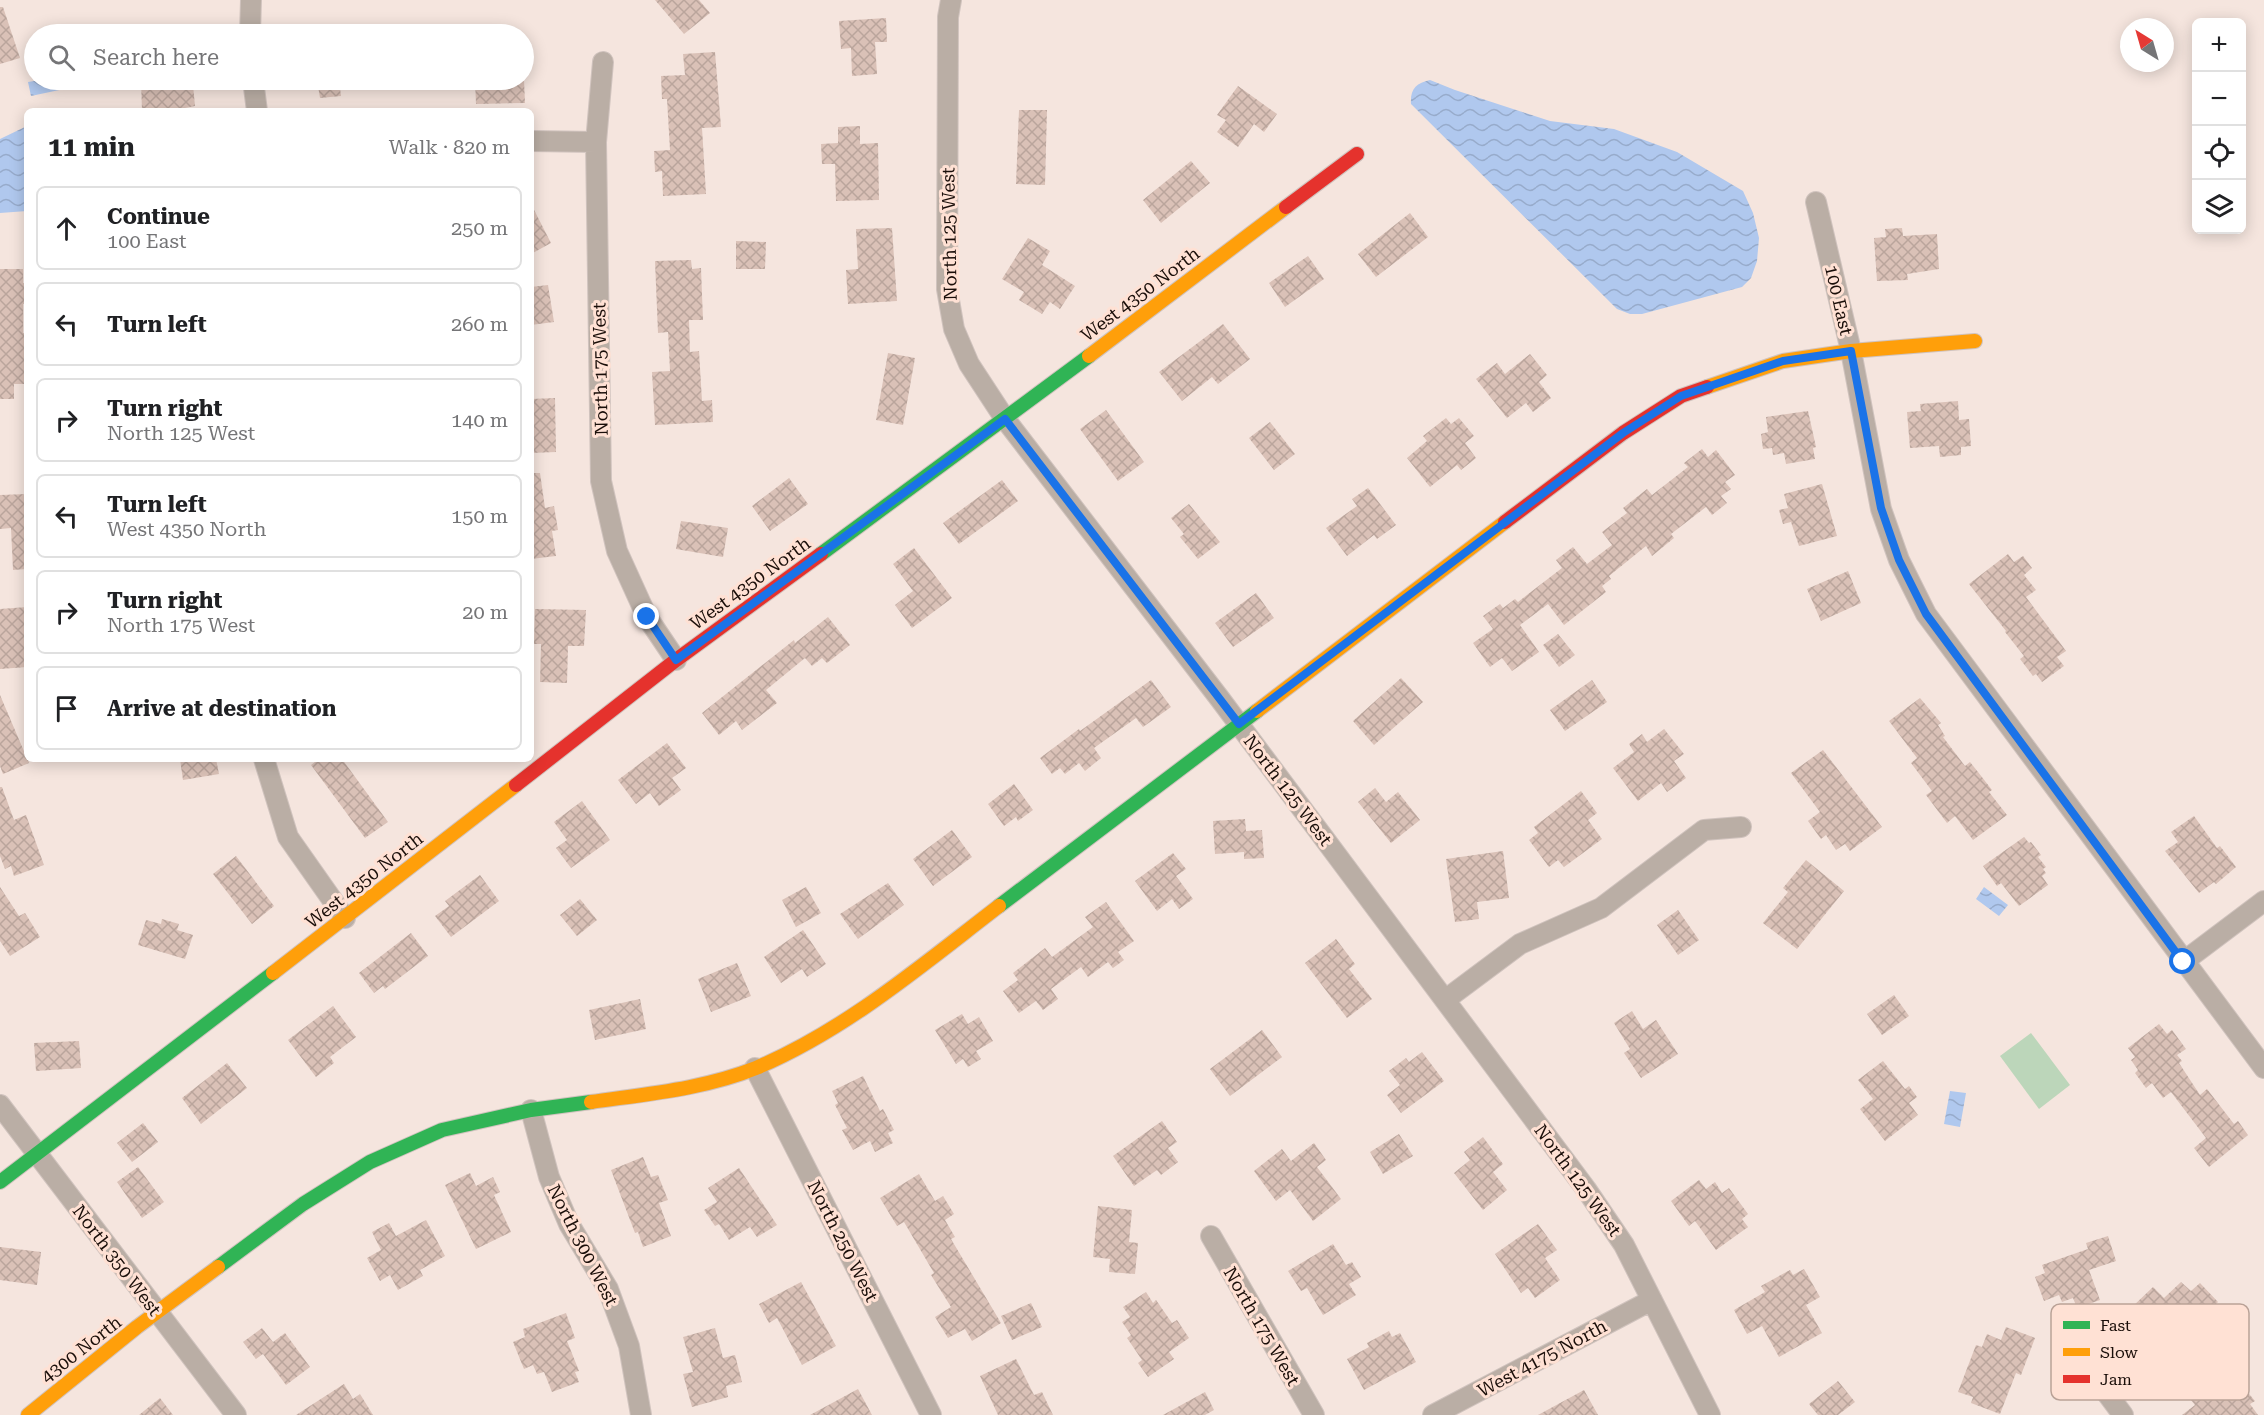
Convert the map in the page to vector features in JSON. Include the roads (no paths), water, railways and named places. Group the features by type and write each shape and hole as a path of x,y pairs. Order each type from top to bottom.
{"street":[{"path":"250,0 250,24"},
{"name":"North 125 West","path":"951,0 948,17 947,290 954,329 969,364 1005,419 1239,724 1586,1189 1624,1245 1710,1415"},
{"name":"North 175 West","path":"603,62 596,142 601,481 617,551 647,617 676,660"},
{"path":"254,90 257,108"},
{"path":"534,141 596,142"},
{"name":"West 4350 North","path":"0,1182 345,918 676,660 1005,419 1357,154"},
{"name":"100 East","path":"1816,202 1851,351 1881,508 1899,560 1926,614 2264,1068"},
{"name":"4300 North","path":"28,1415 303,1204 370,1162 442,1130 531,1110 663,1092 714,1081 755,1068 827,1033 881,996 1623,433 1681,396 1783,361 1851,351 1975,340"},
{"path":"265,762 288,837 345,918"},
{"path":"1445,1000 1520,944 1601,908 1704,830 1741,827"},
{"path":"2183,962 2264,901"},
{"name":"North 250 West","path":"755,1068 931,1415"},
{"name":"North 350 West","path":"0,1105 236,1415"},
{"name":"North 300 West","path":"531,1110 549,1177 565,1214 608,1289 626,1336 641,1415"},
{"name":"North 175 West","path":"1211,1236 1314,1415"},
{"name":"West 4175 North","path":"1433,1415 1652,1300"},
{"path":"2112,1400 2123,1415"}],"water":[{"path":"1430,80 1550,121 1614,129 1677,152 1743,191 1753,213 1759,238 1757,261 1751,278 1742,287 1642,314 1630,314 1617,309 1411,104 1415,88"},
{"path":"30,90 59,90 31,96"},
{"path":"24,127 24,211 0,213 0,139"},
{"path":"1984,887 2008,905 1999,916 1976,899"},
{"path":"1950,1091 1966,1093 1960,1127 1944,1124"}]}
